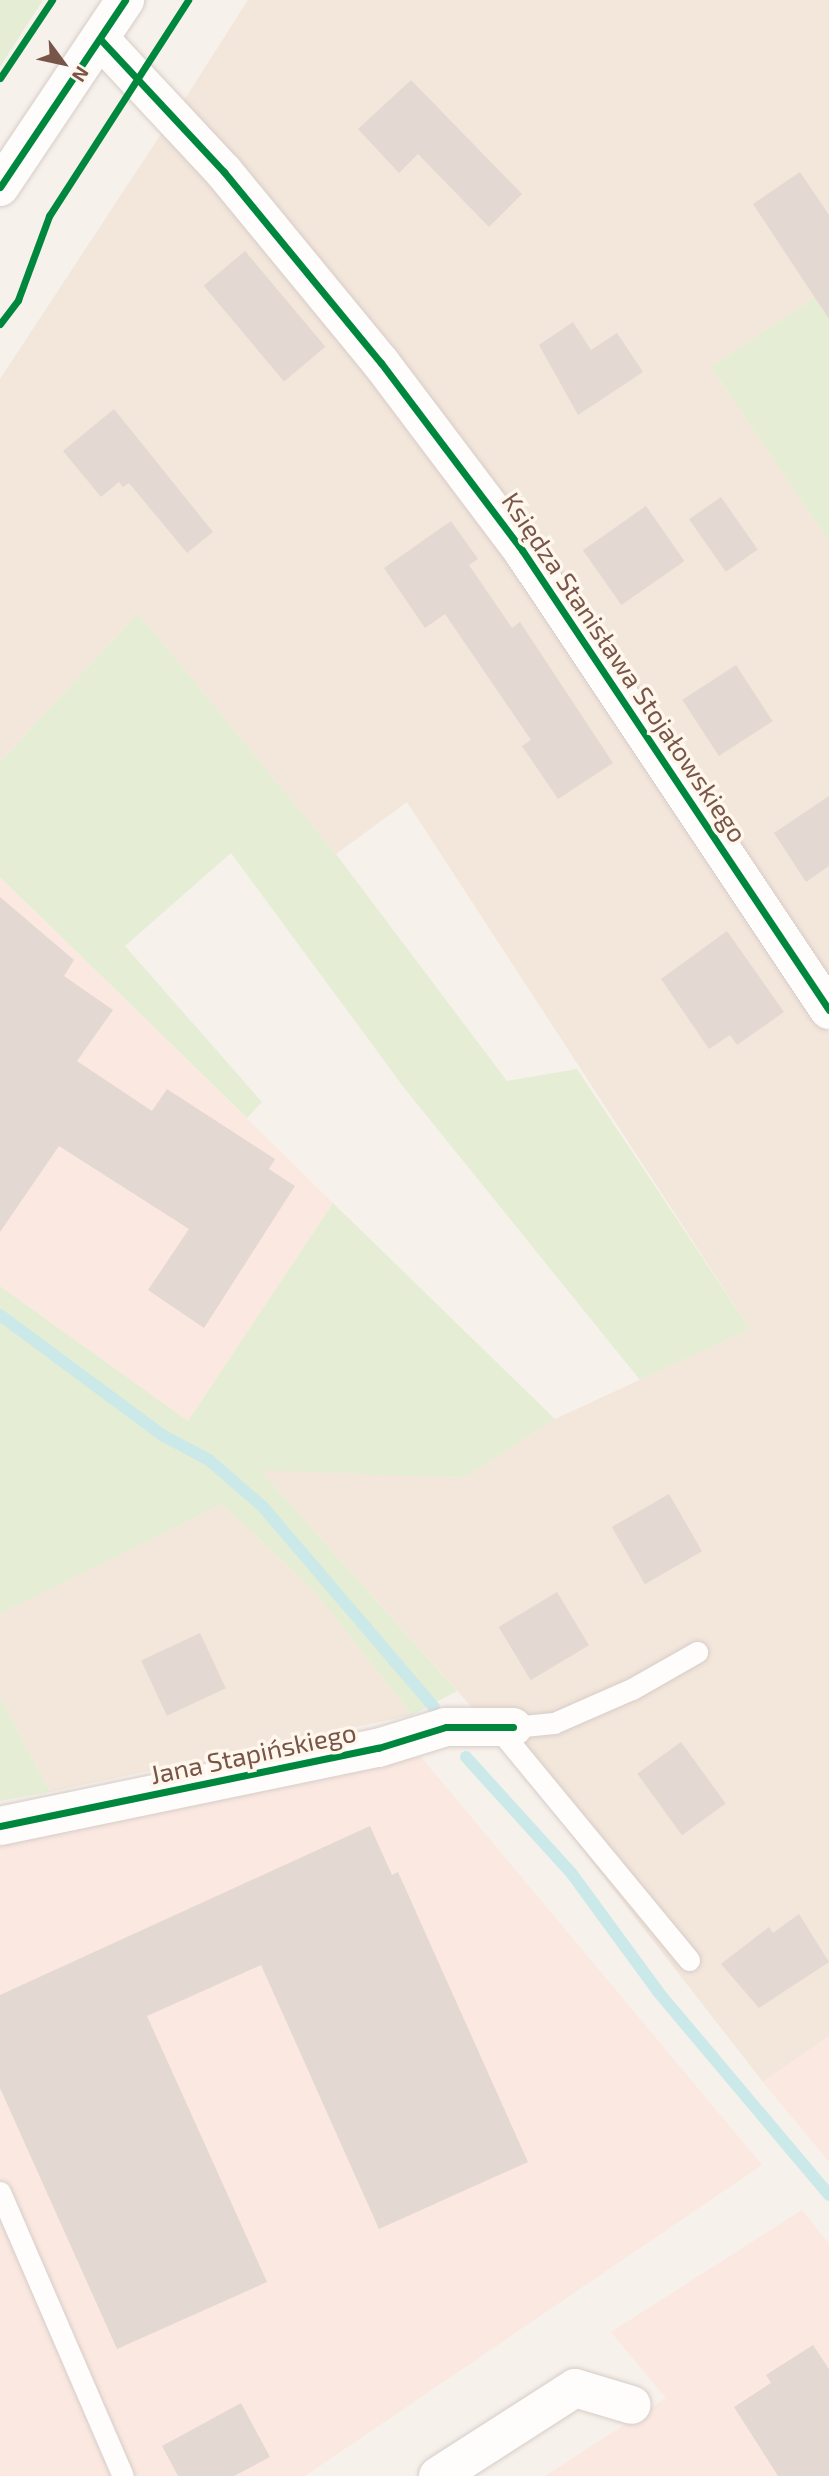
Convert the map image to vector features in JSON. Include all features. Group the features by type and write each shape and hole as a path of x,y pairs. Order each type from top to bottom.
{"street":[{"path":"0,187 125,0"},
{"name":"Księdza Stanisława Stojałowskiego","path":"100,38 224,172 381,363 514,539 829,1010"},
{"name":"Jana Stapińskiego","path":"0,1826 378,1748 446,1727 505,1727"},
{"path":"438,2476 575,2388 632,2406"}],"lane":[{"path":"505,1727 554,1723 632,1689 696,1652"},
{"path":"505,1727 689,1960"},
{"path":"0,2192 123,2476"}],"shaded area":[{"path":"248,0 829,0 829,288 711,367 829,541 829,982 183,102"},
{"path":"167,125 362,353 580,653 829,1034 829,2036 763,2082 469,1704 259,1469 464,1478 555,1419 750,1329 407,802 336,854 138,613 0,762 0,379"},
{"path":"0,877 333,1203 188,1421 0,1286"},
{"path":"222,1504 315,1592 412,1715 50,1792 0,1697 0,1614"},
{"path":"421,1757 762,2165 305,2476 0,2476 0,1841 345,1767"},
{"path":"829,2036 829,2162 763,2082"},
{"path":"802,2210 829,2244 829,2476 545,2476 666,2398 611,2332"}],"green space":[{"path":"0,0 43,0 0,67"},
{"path":"829,288 829,541 711,367"},
{"path":"138,613 336,854 507,1081 577,1069 750,1329 640,1380 405,1089 231,853 125,946 262,1102 247,1118 0,877 0,762"},
{"path":"333,1203 555,1419 464,1478 260,1470 457,1691 412,1715 315,1592 222,1504 0,1614 0,1286 188,1421"},
{"path":"0,1697 50,1792 0,1801"}],"building":[{"path":"411,80 522,194 489,227 418,154 399,173 358,129"},
{"path":"800,172 829,215 829,319 753,204"},
{"path":"245,251 325,347 284,381 204,286"},
{"path":"573,322 591,350 617,333 643,372 578,415 539,345"},
{"path":"114,409 213,532 187,553 129,483 123,487 119,482 101,497 63,451"},
{"path":"721,497 758,549 726,572 689,519"},
{"path":"646,506 684,561 621,605 583,550"},
{"path":"451,521 478,559 469,565 512,628 520,622 613,763 558,799 522,746 531,740 445,614 425,628 384,568"},
{"path":"736,665 772,721 719,756 682,700"},
{"path":"829,796 829,866 806,882 774,833"},
{"path":"0,897 74,960 64,976 113,1010 77,1061 152,1111 167,1089 275,1159 269,1169 295,1186 204,1328 148,1290 189,1229 59,1146 0,1232"},
{"path":"727,931 784,1012 737,1045 730,1035 709,1049 661,979"},
{"path":"669,1494 702,1551 645,1584 612,1527"},
{"path":"557,1592 589,1645 531,1680 499,1627"},
{"path":"200,1633 226,1688 167,1716 141,1660"},
{"path":"681,1742 726,1803 682,1835 637,1774"},
{"path":"370,1826 392,1875 398,1872 528,2162 379,2229 261,1965 147,2016 267,2282 117,2349 0,2088 0,1995"},
{"path":"799,1914 829,1962 759,2008 721,1964 769,1927 773,1933"},
{"path":"813,2345 829,2369 829,2476 778,2476 734,2407 771,2383 766,2375"},
{"path":"241,2403 270,2457 234,2476 178,2476 162,2446"}],"waterway":[{"path":"0,1315 162,1435 209,1460 263,1507 434,1707"},
{"path":"466,1757 572,1874 659,1993 829,2195"}],"cycle path":[{"path":"0,78 52,0"},
{"path":"0,187 125,0"},
{"path":"0,324 18,300 49,216 188,0"},
{"path":"100,39 224,172 381,363 522,550 829,1010"},
{"path":"0,1826 378,1748 446,1727 513,1727"}]}
